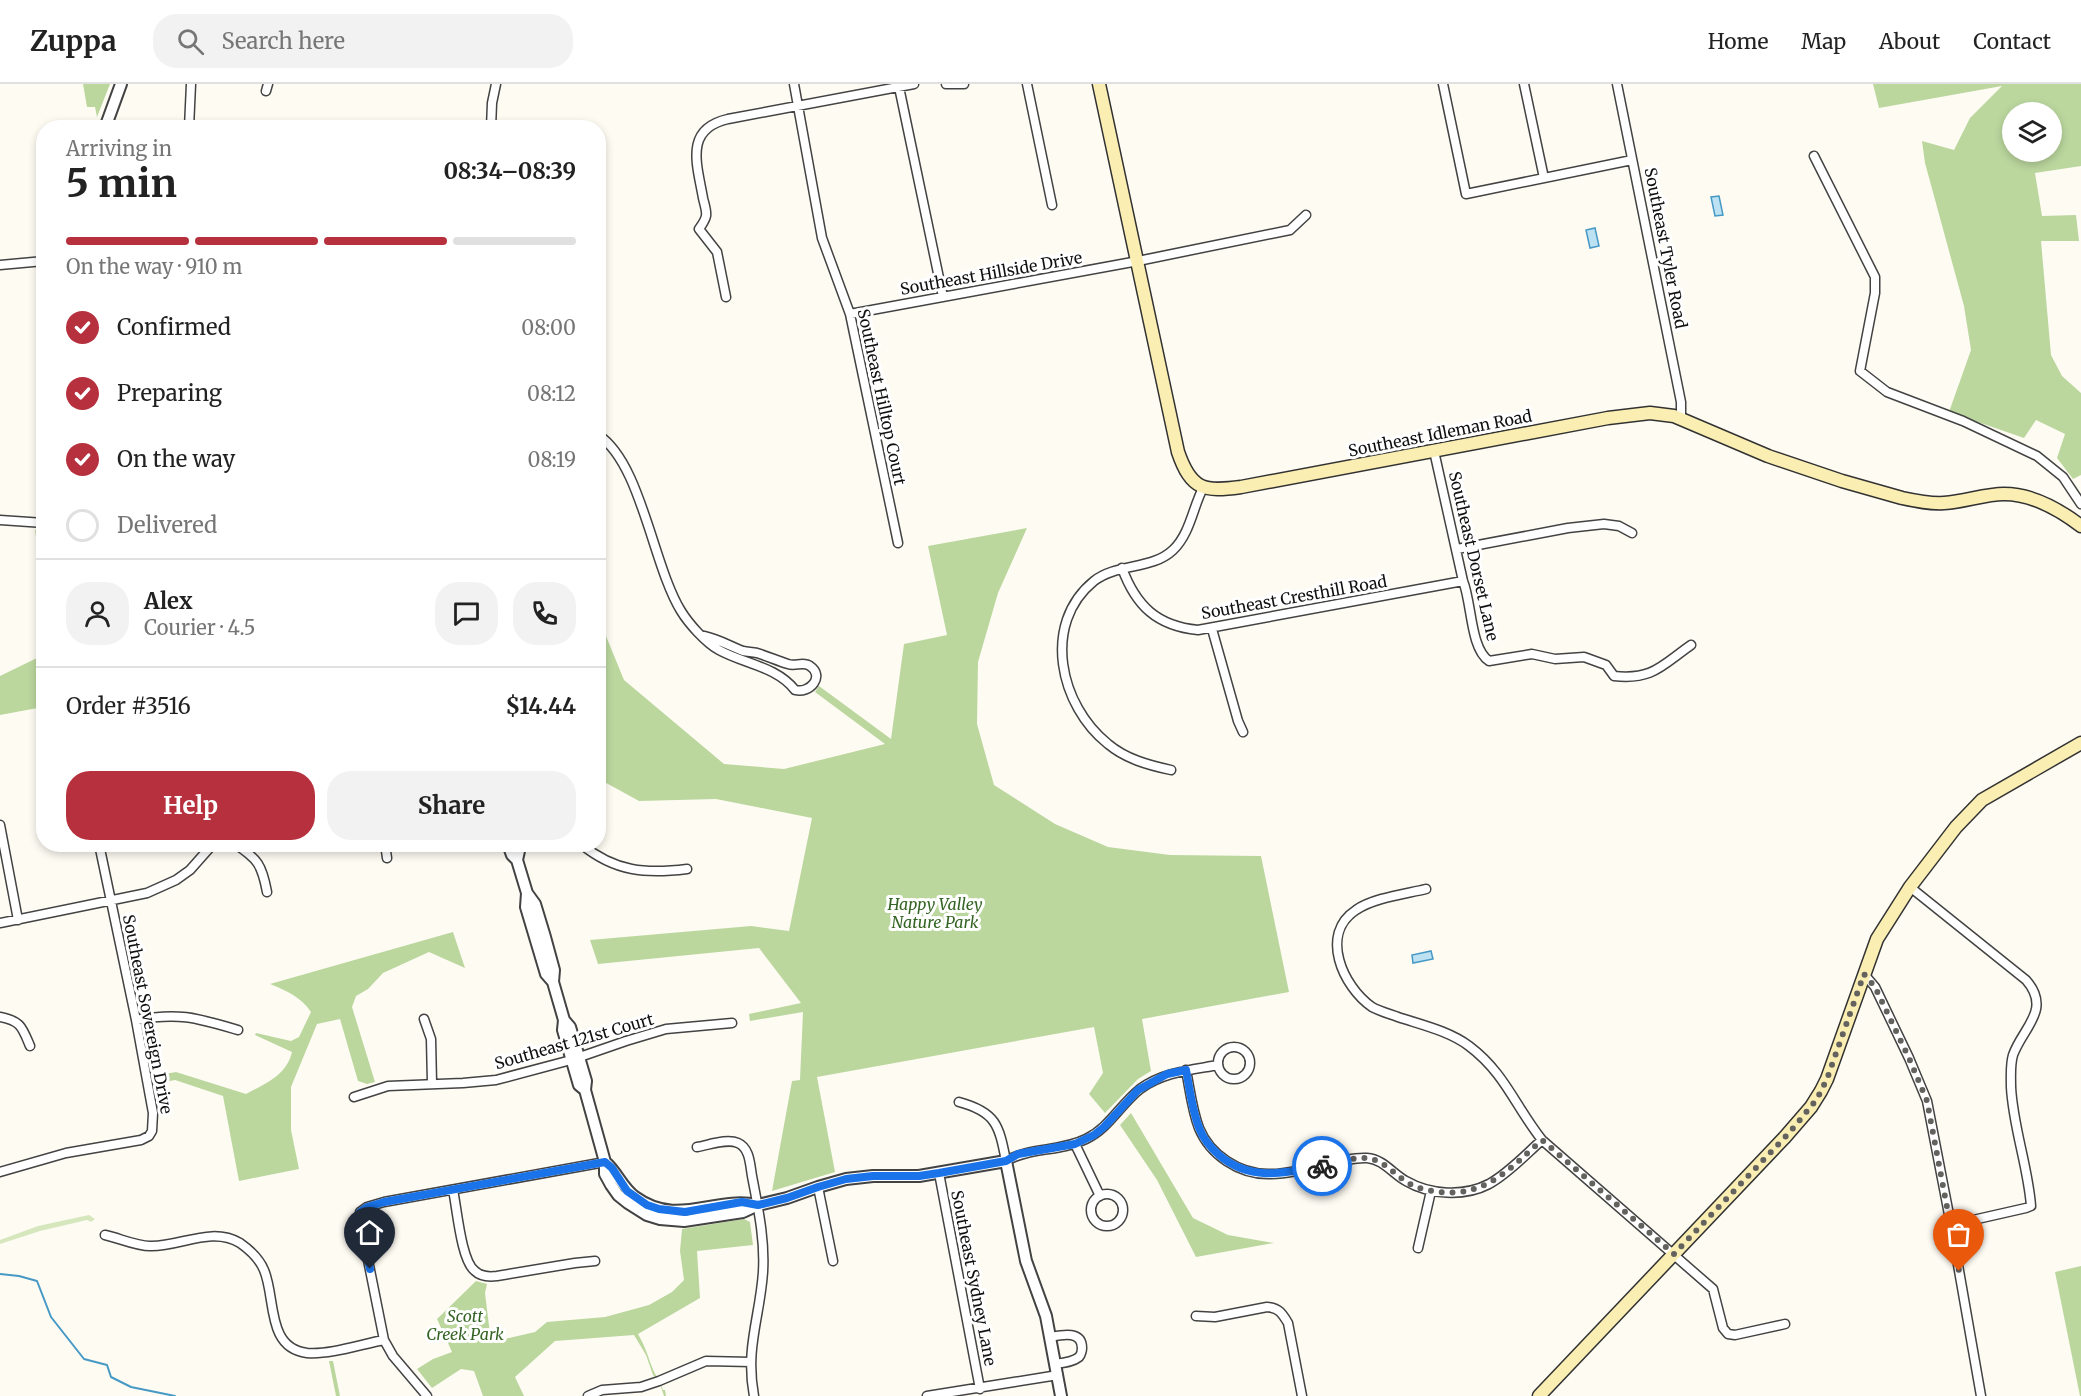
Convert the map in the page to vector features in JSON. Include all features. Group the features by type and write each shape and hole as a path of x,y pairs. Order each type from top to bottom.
{"main road":[{"path":"1099,84 1178,452 1182,465 1190,478 1203,488"},
{"name":"Southeast Idleman Road","path":"1203,488 1218,490 1240,487 1630,415 1657,413 1681,418 1768,456 1882,492 1932,503 1990,495 2016,495 2043,503 2065,514 2081,526"},
{"path":"1539,1396 1790,1132 1817,1099 1827,1079 1883,927 1956,827 1982,800 2081,743"}],"street":[{"path":"108,120 121,84"},
{"path":"189,120 191,84"},
{"path":"491,120 496,84"},
{"name":"Southeast Hilltop Court","path":"794,84 822,237 850,314 898,543"},
{"path":"726,297 717,252 699,229 706,216 697,156 697,140 706,128 719,121 914,84"},
{"path":"946,84 964,84"},
{"path":"1027,84 1052,205"},
{"path":"1443,84 1466,194 1632,160"},
{"path":"1524,84 1544,178"},
{"name":"Southeast Tyler Road","path":"1617,84 1681,402 1681,418"},
{"path":"899,87 943,297"},
{"path":"1814,156 1875,277 1875,293 1860,371 1887,392 1963,421 2037,456 2063,477 2081,504"},
{"name":"Southeast Hillside Drive","path":"850,314 1138,261 1290,230 1306,215"},
{"path":"0,265 36,262"},
{"path":"606,441 628,472 675,600 686,618 710,644 718,650 772,671 790,683 795,690 806,691 813,686 816,679 810,665 792,666 704,636"},
{"name":"Southeast Dorset Lane","path":"1434,451 1482,656 1489,660 1532,654 1555,658 1584,657 1606,665 1614,676 1638,677 1651,673 1691,645"},
{"path":"1171,770 1147,765 1121,753 1097,735 1072,699 1064,675 1062,642 1071,609 1079,596 1093,582 1103,574 1156,560 1173,550 1184,536 1203,488"},
{"path":"0,520 36,522"},
{"path":"1457,549 1568,528 1604,524 1619,526 1632,533"},
{"name":"Southeast Cresthill Road","path":"1122,568 1137,598 1157,618 1185,629 1212,629 1463,581"},
{"path":"1212,629 1243,732"},
{"path":"0,825 18,920"},
{"name":"Southeast Sovereign Drive","path":"0,1172 66,1153 141,1140 149,1136 152,1131 153,1113 136,1020 101,852"},
{"path":"0,923 112,902 147,893 176,880 190,870 206,852"},
{"path":"246,852 256,860 264,876 267,892"},
{"path":"386,852 387,858"},
{"path":"511,852 517,860 527,893 535,904 554,970 553,981 564,1020 563,1030 575,1058 579,1085 585,1090 605,1162 612,1168 627,1191 647,1205 659,1209 685,1212 742,1202 758,1205 860,1177 919,1176 939,1173 1006,1161 1018,1154 1075,1144 1094,1135 1104,1127 1138,1090 1167,1074 1218,1065"},
{"path":"517,860 519,852"},
{"path":"592,852 601,859 631,870 661,872 687,869"},
{"path":"1910,887 2026,980 2033,988 2036,998 2035,1015 2018,1043 2010,1070 2013,1110 2031,1206 1951,1225"},
{"path":"1426,889 1365,905 1349,915 1339,931 1337,941 1340,965 1357,992 1373,1008 1454,1037 1480,1055 1496,1070 1508,1086 1542,1140 1713,1289 1723,1329 1728,1334 1735,1335 1785,1324"},
{"path":"1864,974 1875,987 1921,1084 1930,1113 1981,1396"},
{"path":"136,1020 156,1016 190,1016 238,1030"},
{"path":"0,1017 13,1019 21,1025 30,1046"},
{"path":"424,1019 431,1039 432,1083"},
{"name":"Southeast 121st Court","path":"354,1098 388,1086 496,1080 666,1029 732,1023"},
{"path":"1186,1070 1195,1118 1203,1138 1230,1164 1253,1173 1274,1174 1368,1158 1384,1164 1408,1183 1431,1191 1449,1193 1489,1184 1542,1140"},
{"path":"958,1102 983,1111 991,1117 1001,1134 1026,1261 1046,1316 1061,1396"},
{"path":"697,1147 731,1142 740,1143 745,1148 749,1161 763,1236 763,1274 752,1341 754,1396"},
{"path":"1075,1144 1100,1196"},
{"path":"427,1396 393,1356 384,1340 360,1212 367,1207 384,1202 605,1162"},
{"name":"Southeast Sydney Lane","path":"939,1173 980,1389"},
{"path":"818,1187 833,1261"},
{"path":"453,1190 466,1257 473,1270 480,1274 486,1277 497,1276 575,1263 595,1262"},
{"path":"1418,1248 1431,1191"},
{"path":"105,1234 147,1246 215,1236 238,1242 258,1258 264,1269 276,1325 286,1343 295,1349 316,1353 384,1340"},
{"path":"1196,1316 1215,1317 1267,1307 1276,1308 1288,1323 1302,1396"},
{"path":"927,1396 980,1389 1057,1369 1080,1354 1082,1347 1078,1339 1071,1335 1050,1337"},
{"path":"588,1396 602,1390 641,1387 706,1361 751,1362"}],"green space":[{"path":"83,84 110,84 97,117 95,107 87,107"},
{"path":"1873,84 2081,84 2081,166 2035,173 2042,216 2076,215 2079,241 2041,241 2051,355 2062,376 2081,393 2081,475 2073,479 2057,458 2065,434 2036,420 2024,438 1949,412 1971,350 1964,306 1925,163 1922,141 1954,150 1970,118 2002,86 1879,108"},
{"name":"Happy Valley Nature Park","path":"1027,528 998,593 978,662 977,724 994,785 1055,824 1108,847 1170,855 1261,856 1289,992 1142,1019 1151,1071 1138,1079 1105,1113 1089,1094 1103,1073 1094,1027 817,1077 835,1172 772,1191 792,1081 800,1080 803,1012 750,1021 749,1014 801,1003 759,948 598,964 590,940 751,926 789,931 812,818 716,799 639,801 606,783 606,636 624,680 724,764 784,769 885,744 815,692 819,686 891,739 904,644 947,635 928,546"},
{"path":"36,658 36,708 0,715 0,676"},
{"path":"453,932 465,968 429,952 383,973 368,989 356,996 352,1007 375,1082 367,1084 358,1081 340,1019 317,1024 291,1087 291,1130 299,1169 239,1181 223,1096 175,1080 155,1084 154,1076 176,1072 246,1094 280,1073 292,1052 255,1035 256,1033 291,1041 299,1037 311,1012 298,998 270,984"},
{"path":"1131,1113 1193,1218 1228,1235 1274,1243 1196,1257 1157,1180 1120,1125"},
{"path":"89,1215 95,1219 91,1222 87,1220 40,1231 0,1244 0,1240 38,1226"},
{"name":"Scott Creek Park","path":"744,1219 750,1222 753,1245 697,1251 700,1298 638,1334 658,1380 653,1375 646,1355 634,1335 555,1341 515,1377 524,1396 483,1396 474,1371 461,1369 432,1388 417,1369 433,1359 452,1352 437,1319 476,1281 487,1284 485,1293 491,1342 535,1332 547,1322 605,1317 649,1305 672,1292 684,1280 680,1251 682,1229"},
{"path":"2081,1266 2081,1396 2080,1396 2055,1272"},
{"path":"329,1361 333,1361 340,1396 336,1396"}],"water":[{"path":"1719,196 1723,215 1715,216 1711,197"},
{"path":"1595,228 1599,246 1590,248 1586,230"},
{"path":"1431,951 1433,959 1413,963 1412,955"}],"waterway":[{"path":"0,1274 37,1281 51,1317 84,1359 107,1365 111,1377 131,1387 175,1396"}],"way so far":[{"path":"1322,1166 1368,1158 1384,1164 1400,1178 1417,1187 1449,1193 1477,1189 1489,1184 1542,1140 1674,1254 1790,1132 1817,1099 1827,1079 1864,974 1875,987 1927,1101 1959,1271"}],"route":[{"path":"370,1269 360,1212 367,1207 384,1202 605,1162 635,1198 659,1209 685,1212 742,1202 758,1205 846,1179 939,1173 1006,1161 1018,1154 1075,1144 1094,1135 1104,1127 1138,1090 1167,1074 1186,1070 1195,1118 1203,1138 1230,1164 1253,1173 1265,1174 1294,1172 1322,1166"}]}
